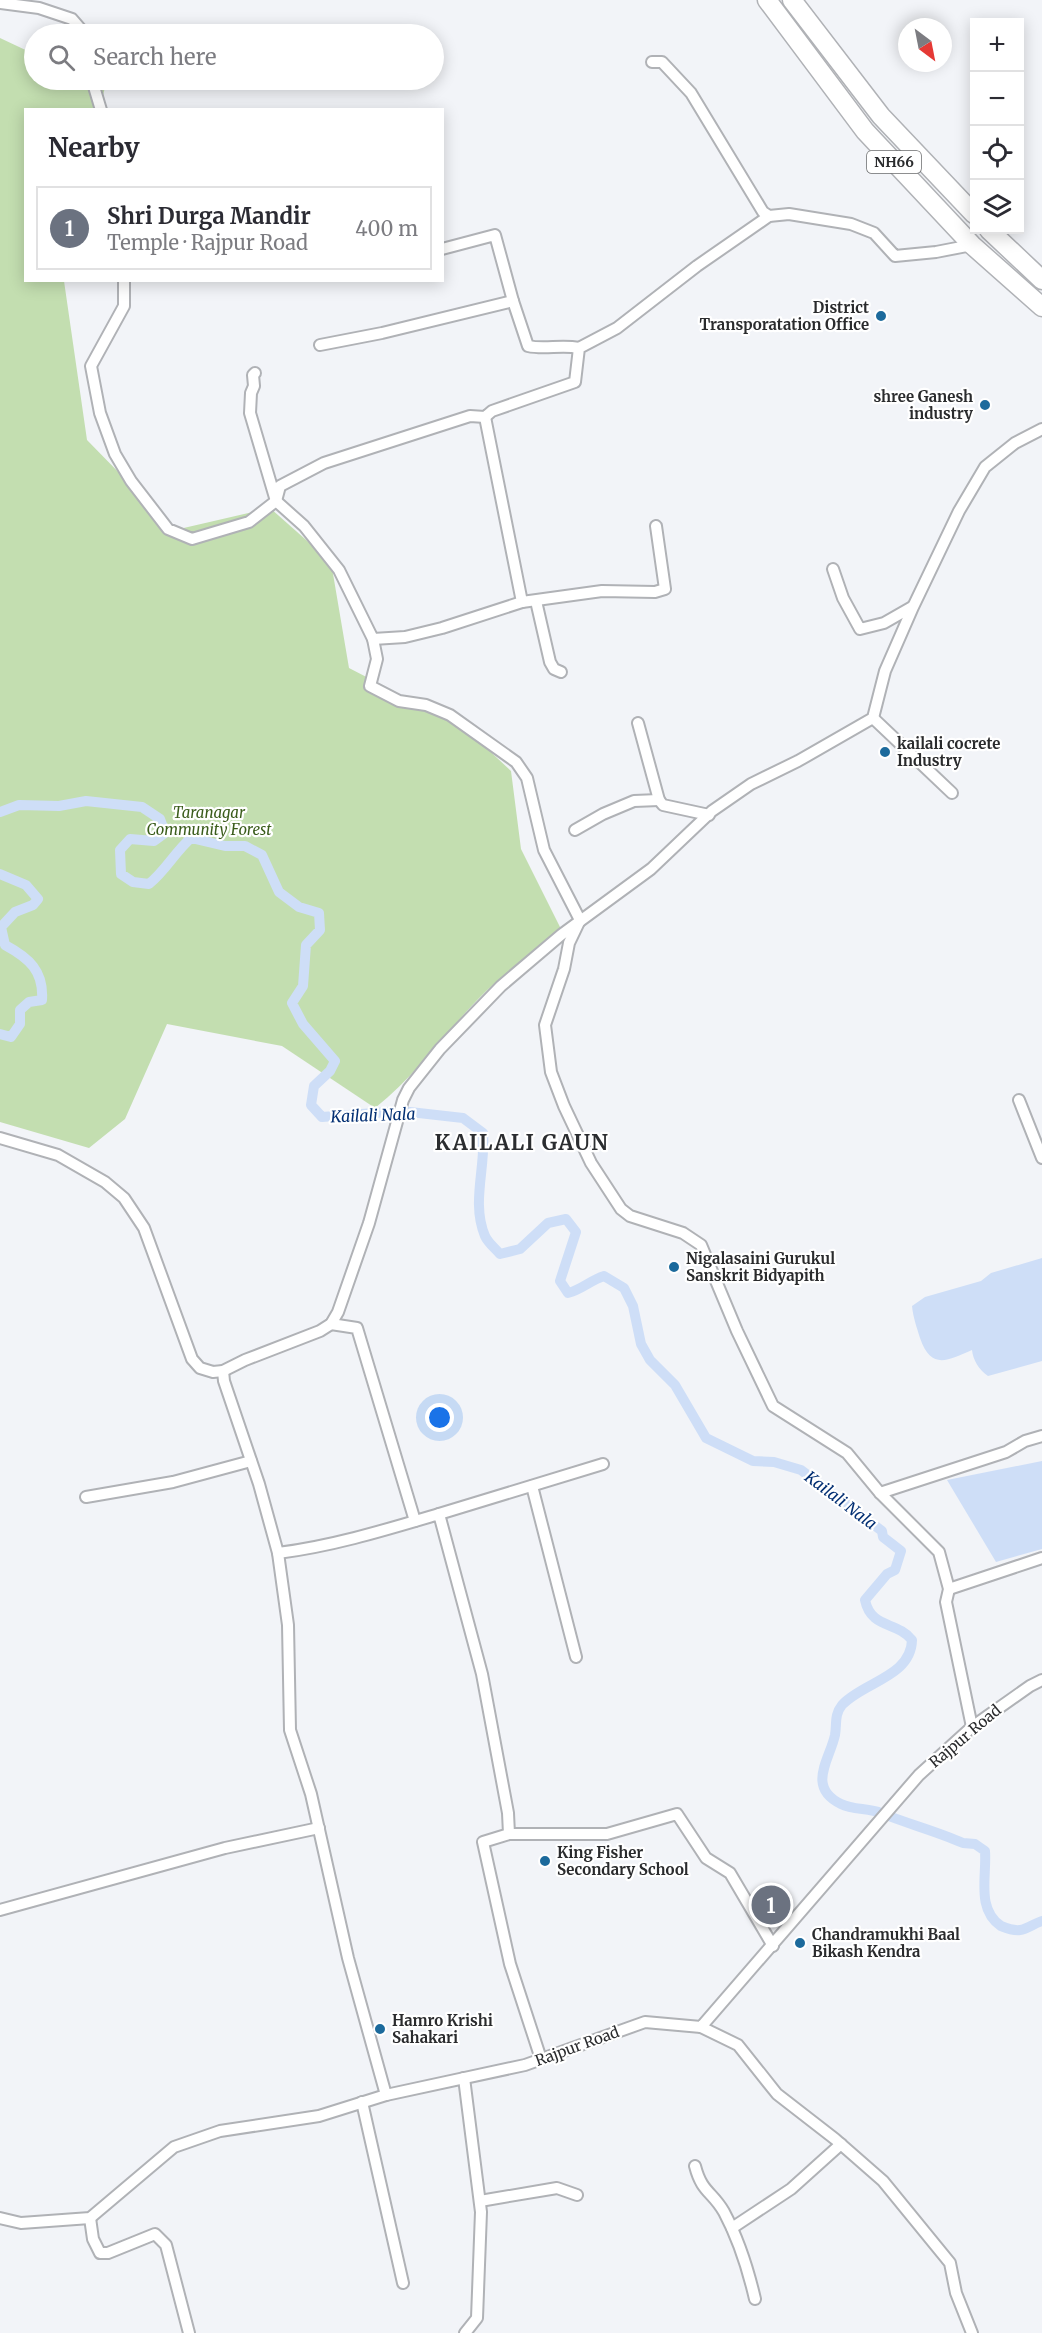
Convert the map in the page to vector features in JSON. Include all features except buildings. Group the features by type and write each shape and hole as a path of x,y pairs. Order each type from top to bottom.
{"highway":[{"name":"NH66","path":"767,0 865,131 972,245 1042,307"},
{"name":"NH66","path":"792,0 881,116 970,209"},
{"path":"993,234 1042,280"}],"street":[{"path":"0,3 39,8 72,19 77,24"},
{"path":"652,62 662,62 691,93 763,212 769,216"},
{"path":"95,90 100,108"},
{"path":"444,248 495,235 528,346 542,349 562,345 579,348 618,328 697,266 769,216 789,214 850,224 874,233 895,256 936,252 972,245"},
{"path":"124,282 124,306 91,366 100,413 115,454 131,481 168,529 192,539 249,522 276,501 280,486 324,464 470,416 485,417 492,411 575,382 579,348"},
{"path":"320,345 382,333 513,301"},
{"path":"255,373 250,413 276,501 304,526 339,570 373,639 377,659 370,686 399,701 426,705 450,715 516,762 527,778 544,850 580,920"},
{"path":"485,417 522,602"},
{"path":"0,1138 58,1155 105,1182 124,1198 144,1228 192,1359 200,1368 213,1372 223,1371 320,1331 331,1324 338,1312 369,1223 403,1100 409,1088 440,1049 501,986 580,920 651,869 709,815 751,784 824,747 873,718 885,671 958,512 985,468 1015,443 1042,429"},
{"path":"373,639 405,637 442,628 522,602 536,602 602,591 655,592 665,589 656,526"},
{"path":"833,569 843,598 860,629 884,623 913,607"},
{"path":"536,602 550,662 554,669 561,672"},
{"path":"873,718 952,793"},
{"path":"638,723 659,800 663,805 709,815"},
{"path":"575,830 603,814 634,801 659,800"},
{"path":"580,920 569,943 564,969 544,1025 551,1072 591,1163 621,1209 630,1216 683,1233 701,1245 737,1331 773,1406 847,1453 880,1493 939,1552 949,1589 946,1602 972,1727"},
{"path":"1019,1100 1042,1158"},
{"path":"331,1324 357,1328 415,1521"},
{"path":"223,1371 224,1381 278,1553 288,1624 290,1730 311,1794 348,1958 386,2095"},
{"path":"880,1493 1006,1452 1024,1441 1042,1436"},
{"path":"86,1497 115,1490 172,1482 251,1461"},
{"path":"278,1553 351,1540 603,1464"},
{"path":"532,1486 576,1657"},
{"path":"438,1514 482,1674 508,1813 509,1834"},
{"path":"949,1589 1042,1558"},
{"name":"Rajpur Road","path":"90,2218 174,2147 220,2131 319,2116 386,2095 525,2065 645,2022 701,2027 919,1775 972,1727 1042,1680"},
{"path":"541,2059 510,1964 483,1842 509,1834 607,1834 677,1814 706,1858 730,1873 773,1946"},
{"path":"0,1910 225,1848 319,1828"},
{"path":"701,2027 738,2045 777,2094 841,2144 883,2181 950,2263 956,2293 972,2333"},
{"path":"464,2078 480,2201 477,2318 465,2333"},
{"path":"362,2102 403,2283"},
{"path":"732,2228 791,2189 841,2144"},
{"path":"695,2166 704,2190 718,2203 732,2228 748,2269 755,2299"},
{"path":"480,2201 558,2188 577,2195"},
{"path":"0,2218 21,2223 90,2218 93,2239 100,2253 108,2253 155,2234 166,2245 189,2333"}],"green space":[{"name":"Taranagar Community Forest","path":"0,38 24,49 24,90 104,90 100,108 24,108 24,282 64,282 87,440 175,530 270,508 331,562 349,668 465,728 511,771 521,849 562,931 520,962 480,997 407,1079 375,1108 282,1046 167,1024 125,1119 89,1148 0,1122"}],"water":[{"path":"1042,1258 1042,1361 988,1376 977,1364 972,1350 941,1360 929,1355 920,1338 912,1306 925,1297 981,1281 991,1273"},
{"path":"1042,1461 1042,1549 996,1562 947,1480"}],"waterway":[{"name":"Kailali Nala","path":"0,812 19,805 59,806 86,801 142,807 160,819 165,833 154,841 130,839 120,850 121,874 133,882 149,884 191,838 225,846 245,846 262,855 279,892 299,907 319,913 320,930 306,945 303,986 292,1003 303,1024 335,1061 330,1071 314,1086 311,1105 322,1117 401,1111 463,1118 483,1133 479,1211 485,1236 500,1254 520,1249 548,1223 566,1219 576,1232 560,1281 568,1293 604,1276 624,1288 633,1306 641,1344 650,1360 675,1385 706,1438 753,1461 774,1462 801,1470 882,1531 883,1537 901,1551 895,1570 887,1574 865,1600 873,1616 906,1634 912,1640 910,1652 904,1663 895,1671 851,1697 839,1709 835,1735 823,1772 822,1781 825,1789 830,1797 846,1806 876,1811 963,1843 975,1844 985,1851 985,1901 993,1919 1001,1926 1018,1930 1042,1921"},
{"name":"Kailali Nala","path":"0,874 26,885 38,899 33,905 15,912 1,927 5,945 28,960 33,966 38,973 42,990 42,1000 29,1002 20,1010 20,1024 11,1037 0,1034"}],"place":[{"name":"District Transporatation Office","path":"881,316"},
{"name":"shree Ganesh industry","path":"985,405"},
{"name":"kailali cocrete Industry","path":"885,752"},
{"name":"Nigalasaini Gurukul Sanskrit Bidyapith","path":"674,1267"},
{"name":"King Fisher Secondary School","path":"545,1861"},
{"name":"Shri Durga Mandir","path":"771,1905"},
{"name":"Chandramukhi Baal Bikash Kendra","path":"800,1943"},
{"name":"Hamro Krishi Sahakari","path":"380,2029"}],"district":[{"name":"KAILALI GAUN","path":"522,1142"}]}
